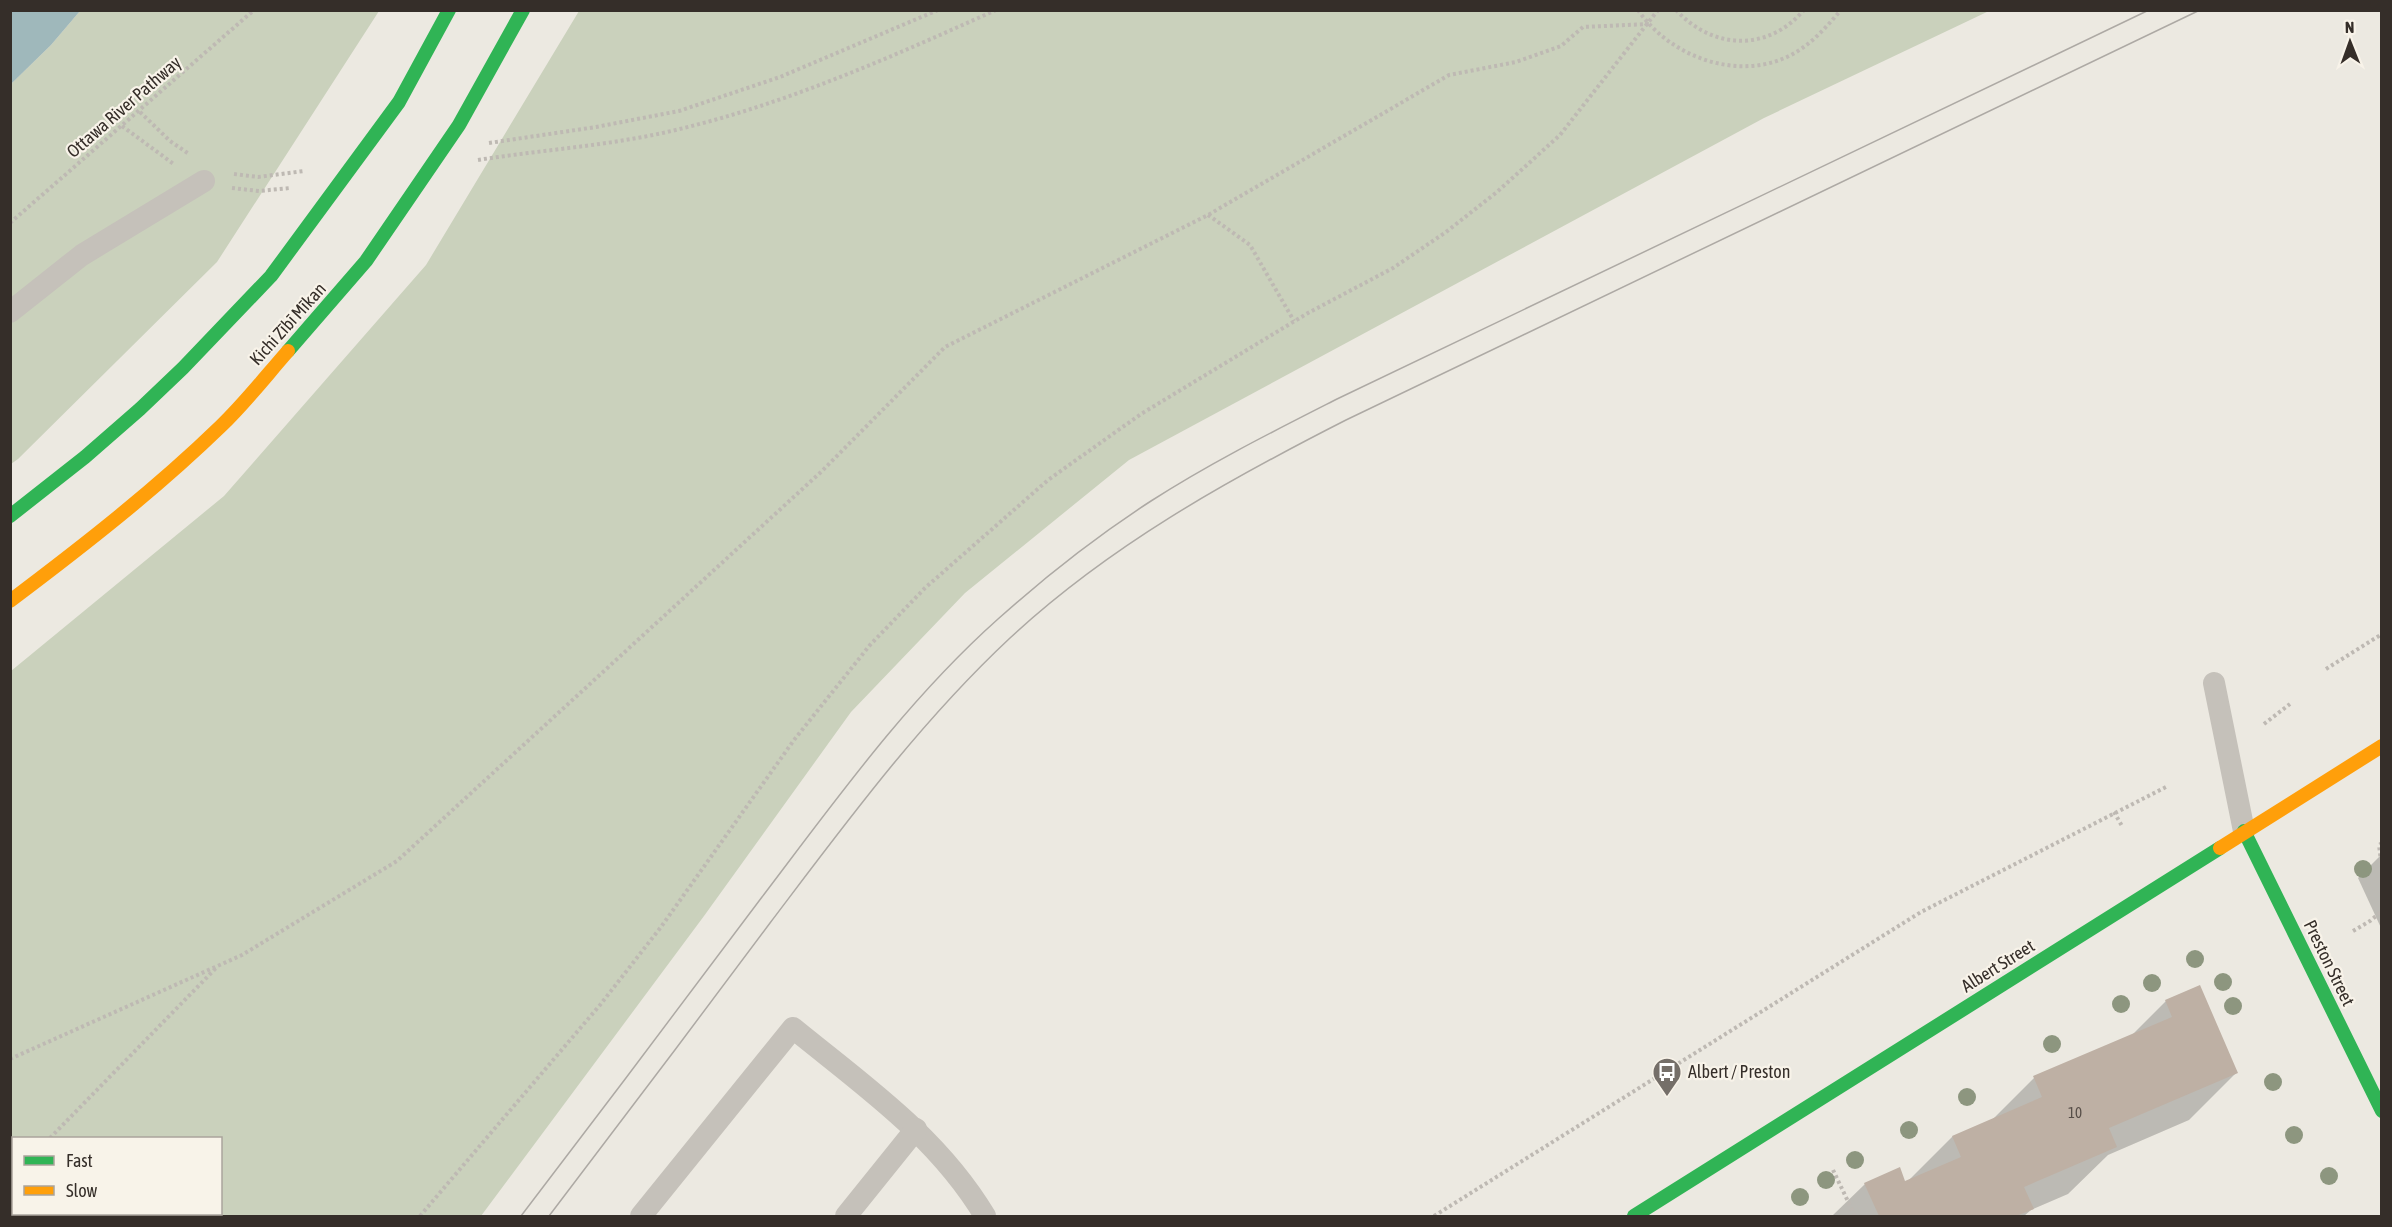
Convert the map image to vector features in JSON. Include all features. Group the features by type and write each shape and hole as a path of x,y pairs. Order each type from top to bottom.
{"main road":[{"path":"10,516 85,457 140,409 183,368 271,276 399,102 449,10"},
{"name":"Kichi Zībī Mīkan","path":"10,601 89,542 222,425 366,261 459,125 523,10"},
{"name":"Albert Street","path":"1634,1216 2382,746"},
{"name":"Preston Street","path":"2244,831 2382,1111"}],"lane":[{"path":"10,312 82,255 204,181"},
{"path":"2214,683 2244,831"},
{"path":"641,1216 793,1028 916,1129 945,1161 985,1216"},
{"path":"846,1216 916,1129"}],"path":[{"name":"Ottawa River Pathway","path":"10,223 140,112 254,10"},
{"path":"478,144 596,127 679,111 780,77 938,10"},
{"path":"475,160 612,143 668,132 724,117 779,101 866,68 996,10"},
{"path":"1638,10 1649,24 1697,58 1718,65 1738,67 1782,59 1800,50 1815,38 1840,10"},
{"path":"420,1216 600,1005 661,927 794,740 870,645 926,588 1048,480 1141,414 1294,321 1393,268 1446,232 1497,192 1560,135 1658,10"},
{"path":"1676,10 1698,29 1716,38 1749,40 1782,31 1804,10"},
{"path":"10,1059 242,955 397,861 822,471 945,347 1208,215 1449,75 1516,62 1561,46 1583,27 1649,24"},
{"path":"140,112 170,141 197,160"},
{"path":"122,126 177,166 204,181 222,187 259,191 301,186"},
{"path":"231,173 258,177 310,170"},
{"path":"1208,215 1250,245 1294,321"},
{"path":"2326,669 2382,634"},
{"path":"2264,724 2290,704"},
{"path":"1434,1216 1921,912 2166,787"},
{"path":"2114,812 2122,826"},
{"path":"2382,843 2379,845 2382,869"},
{"path":"2353,931 2382,912"},
{"path":"51,1137 221,964"},
{"path":"1833,1170 1855,1216"}],"green space":[{"path":"579,10 1989,11 1764,118 1129,460 965,593 851,712 704,916 481,1216 11,1216 11,671 224,496 426,265"},
{"path":"80,11 379,11 217,262 11,464 11,84 51,45"}],"water":[{"path":"11,10 80,11 51,45 11,84"}],"building":[{"path":"2200,985 2238,1073 2109,1128 2117,1147 2024,1187 2034,1209 2016,1216 1879,1216 1864,1183 1900,1167 1905,1181 1961,1157 1952,1136 2042,1097 2033,1076 2172,1017 2165,1000"}],"tram line":[{"path":"521,1216 873,752 965,650 1053,572 1092,542 1131,514 1196,474 1337,399 2149,10"},
{"path":"549,1216 826,849 914,739 1010,638 1087,574 1170,517 1346,420 2200,10"}],"traffic: fast":[{"path":"10,516 85,457 140,409 183,368 271,276 399,102 449,10"},
{"path":"288,351 366,261 459,125 523,10"},
{"path":"2244,831 2382,1111"},
{"path":"1634,1216 2220,848"}],"traffic: slow":[{"path":"10,601 144,495 196,450 247,399 288,351"},
{"path":"2220,848 2382,746"}],"place":[{"name":"Albert / Preston","path":"1667,1098"}]}
